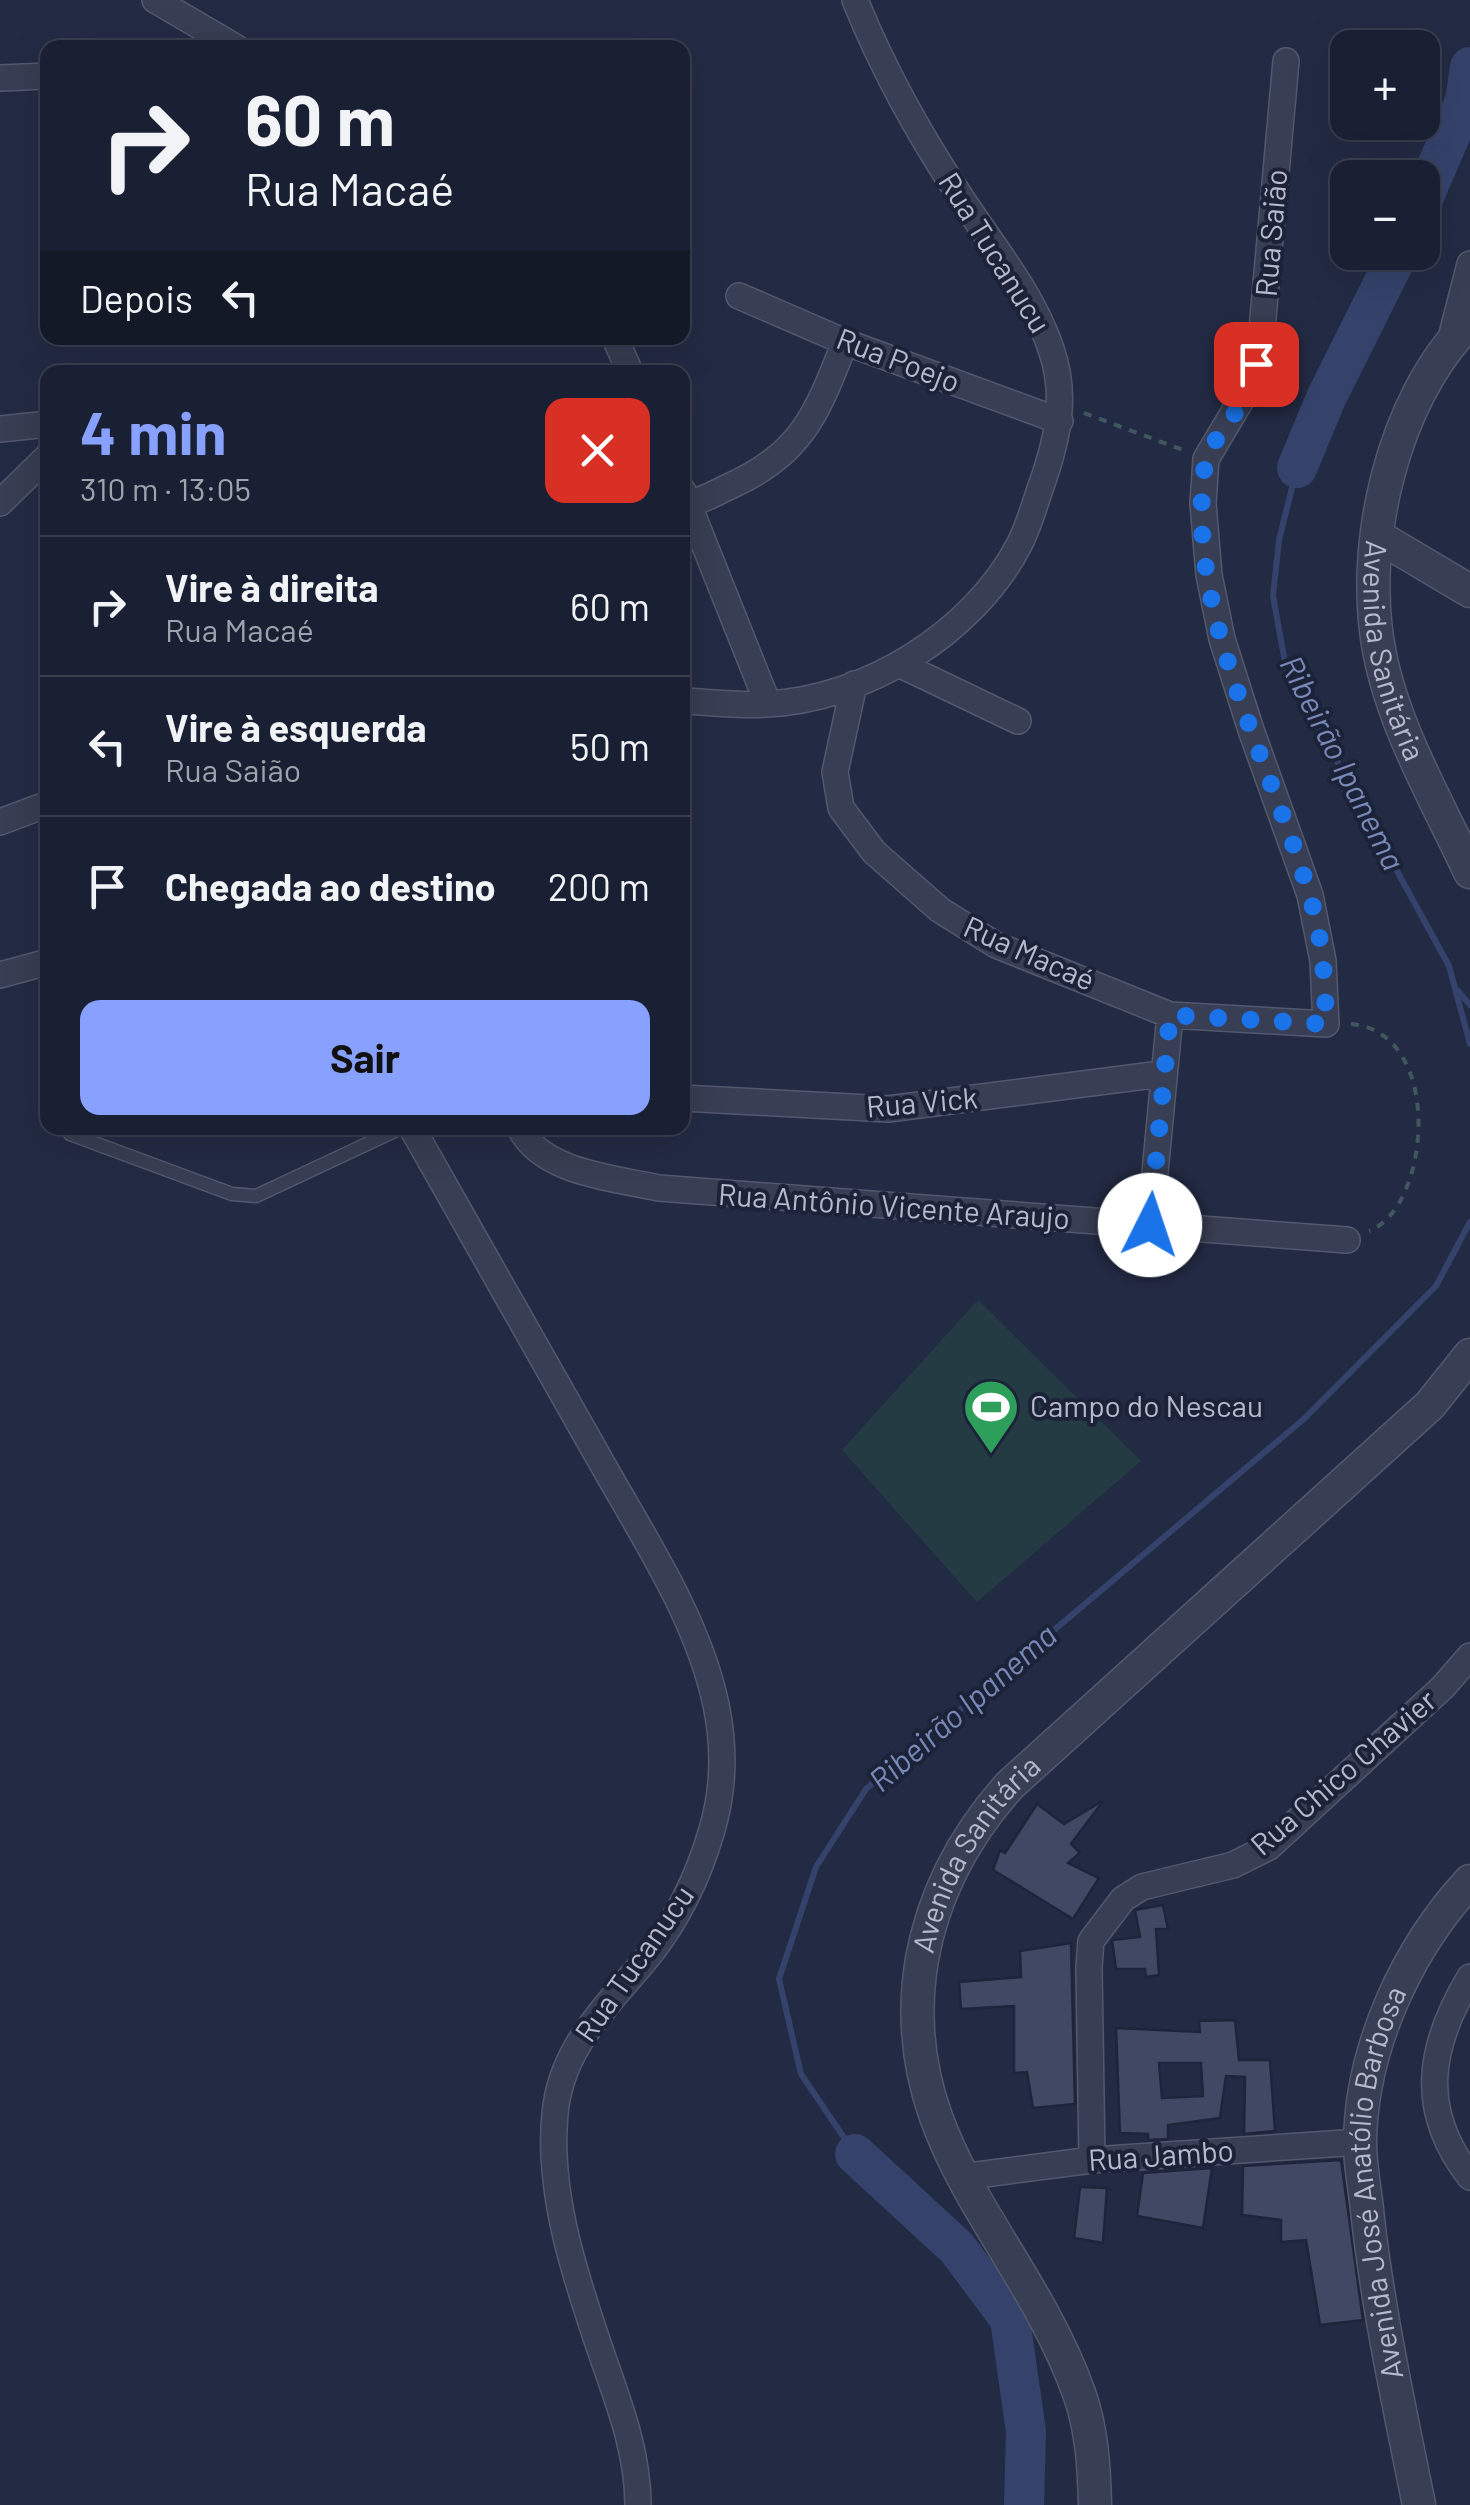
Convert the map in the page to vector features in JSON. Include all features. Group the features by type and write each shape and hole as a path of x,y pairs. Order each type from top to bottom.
{"street":[{"path":"154,0 214,40"},
{"name":"Rua Tucanucu","path":"690,701 768,704 854,684 899,664 966,614 1006,566 1033,509 1060,412 1058,372 1040,322 902,105 855,0"},
{"name":"Rua Saião","path":"1286,62 1261,340 1250,385 1206,459 1204,503 1214,606 1251,730 1310,895 1324,961 1326,1024"},
{"path":"0,78 40,76"},
{"path":"1460,332 1470,264"},
{"name":"Rua Poejo","path":"739,296 845,342 1060,412"},
{"name":"Avenida Sanitária","path":"1460,332 1398,443 1383,488 1374,585 1380,657 1401,720 1470,872"},
{"path":"690,497 757,474 800,439 821,403 845,342"},
{"path":"0,429 40,425"},
{"path":"0,503 40,464"},
{"path":"690,511 768,704"},
{"path":"1378,537 1470,591"},
{"path":"899,664 1018,721"},
{"name":"Rua Macaé","path":"854,684 834,784 846,819 874,852 940,910 996,945 1170,1015 1326,1024"},
{"path":"0,822 40,807"},
{"path":"0,974 40,964"},
{"path":"1150,1225 1161,1074 1170,1015"},
{"name":"Rua Vick","path":"690,1098 888,1110 1161,1074"},
{"name":"Rua Tucanucu","path":"416,1135 648,1545 693,1639 715,1702 722,1782 699,1871 680,1911 650,1954 580,2040 563,2074 554,2112 554,2154 567,2239 632,2448 638,2505"},
{"name":"Rua Antônio Vicente Araujo","path":"524,1135 533,1149 550,1158 659,1188 1347,1240"},
{"name":"Avenida Sanitária","path":"1095,2505 1093,2458 1079,2394 1049,2330 938,2129 922,2079 916,2027 930,1920 958,1856 1010,1785 1430,1405 1470,1355"},
{"name":"Rua Chico Chavier","path":"1092,2160 1088,1967 1091,1941 1106,1918 1142,1887 1233,1865 1269,1847 1470,1656"},
{"name":"Avenida José Anatólio Barbosa","path":"1419,2505 1385,2331 1360,2142 1372,2062 1392,2004 1432,1926 1470,1880"},
{"path":"1466,1993 1432,2091 1447,2144 1470,2177"},
{"name":"Rua Jambo","path":"962,2177 1092,2160 1360,2142"}],"lane":[{"path":"73,1135 232,1194 256,1196 386,1135"}],"path":[{"path":"1060,412 1206,459"},
{"path":"1326,1024 1365,1025 1394,1040 1414,1078 1418,1102 1411,1176 1400,1203 1377,1228 1347,1240"}],"shaded area":[{"name":"Campo do Nescau","path":"978,1300 1141,1461 977,1602 842,1450"}],"building":[{"path":"1104,1800 1071,1844 1080,1853 1068,1863 1099,1878 1073,1919 993,1870 1000,1850 1005,1853 1037,1804 1064,1824"},
{"path":"1163,1905 1168,1929 1156,1929 1159,1975 1146,1977 1145,1969 1116,1969 1112,1940 1140,1937 1135,1910"},
{"path":"1071,1943 1075,2104 1033,2108 1027,2072 1014,2073 1014,2006 961,2009 959,1982 1021,1977 1020,1951"},
{"path":"1235,2020 1239,2060 1270,2060 1275,2131 1244,2134 1245,2077 1226,2076 1220,2118 1168,2125 1168,2139 1148,2140 1148,2134 1120,2133 1116,2028 1200,2032 1199,2021","holes":["1159,2063 1201,2063 1203,2096 1162,2098"]},
{"path":"1341,2160 1363,2320 1320,2325 1306,2240 1281,2242 1281,2220 1242,2215 1243,2166"},
{"path":"1212,2168 1203,2228 1137,2216 1143,2173"},
{"path":"1080,2187 1107,2188 1103,2243 1074,2238"}],"waterway":[{"name":"Ribeirão Ipanema","path":"1440,160 1465,101 1470,67"},
{"name":"Ribeirão Ipanema","path":"1297,468 1326,398 1390,270"},
{"name":"Ribeirão Ipanema","path":"1297,468 1279,540 1273,596 1286,668 1449,966 1470,1044"},
{"path":"1458,991 1470,1005"},
{"name":"Ribeirão Ipanema","path":"855,2154 801,2074 779,1979 816,1867 866,1789 1305,1418 1436,1286 1470,1222"},
{"name":"Ribeirão Ipanema","path":"855,2154 957,2248 1010,2319 1026,2432 1024,2505"}],"place":[{"name":"Campo do Nescau","path":"991,1456"}],"route":[{"path":"1150,1225 1161,1074 1170,1015 1326,1024 1324,961 1310,895 1242,705 1209,575 1204,503 1206,459 1242,402 1256,364"}]}
